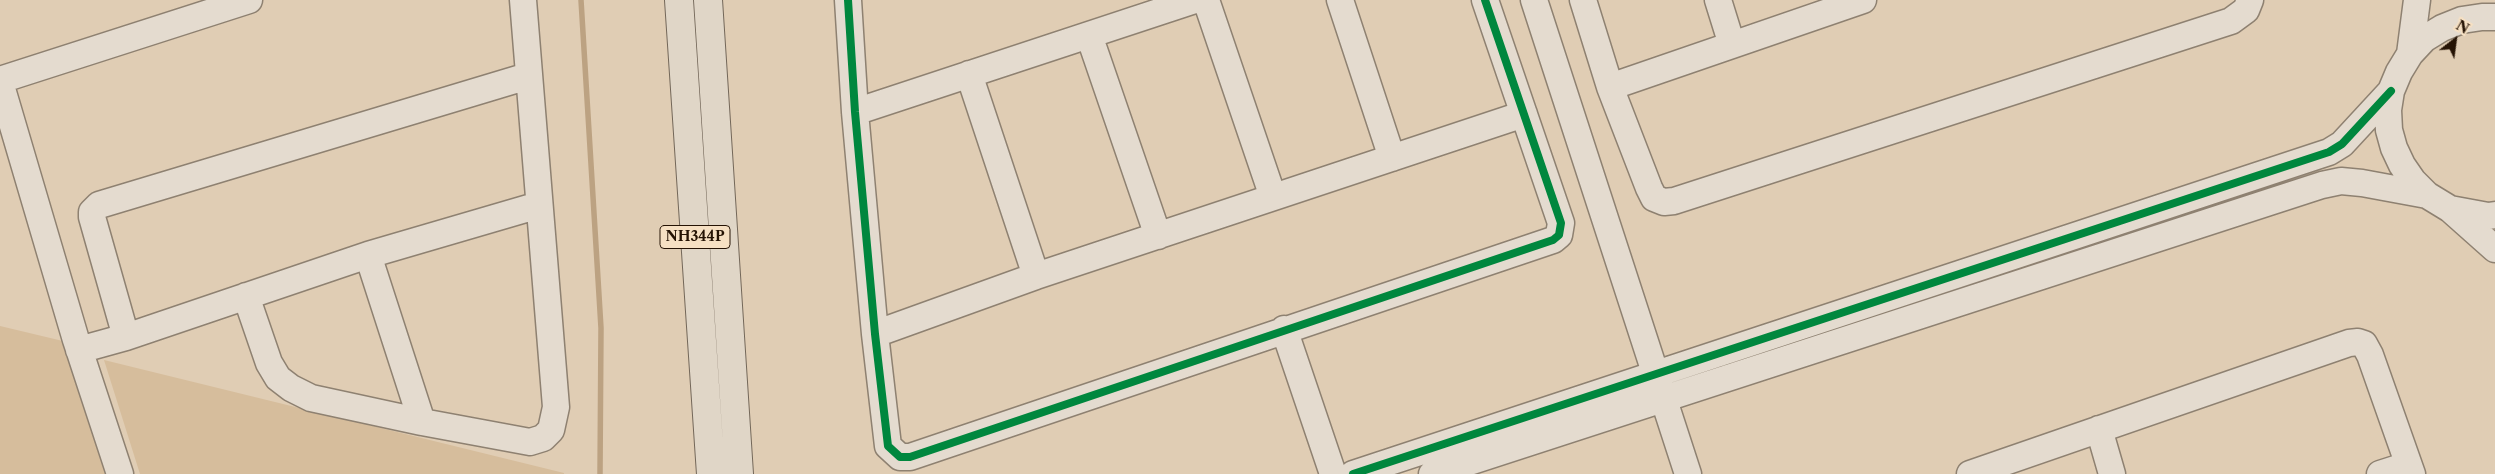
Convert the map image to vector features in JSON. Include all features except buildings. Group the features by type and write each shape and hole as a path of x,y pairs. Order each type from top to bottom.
{"highway":[{"name":"NH344P","path":"679,0 711,474"},
{"name":"NH344P","path":"708,0 739,474"}],"street":[{"path":"120,474 79,350 0,81 249,0"},
{"path":"246,296 269,363 278,378 291,388 311,398 422,422 530,442 543,438 551,430 556,407 523,0"},
{"path":"848,0 855,112 875,334 888,446 900,457 910,457 1284,329 1553,240 1562,229 1561,223 1485,0"},
{"path":"855,112 1195,0"},
{"path":"1206,0 1273,198"},
{"path":"1340,0 1392,158"},
{"path":"1534,0 1688,474"},
{"path":"1583,0 1610,87 1649,188 1654,198 1664,202 1674,201 2231,21 2246,10 2250,0"},
{"path":"1718,0 1732,45"},
{"path":"1610,87 1861,0"},
{"path":"2410,54 2417,0"},
{"path":"2491,0 2495,3"},
{"path":"2495,17 2462,20 2442,28 2424,39 2410,54 2399,72 2391,91 2388,110 2389,130 2394,148 2402,165 2413,181 2495,249"},
{"path":"1089,35 1158,236"},
{"path":"969,74 1036,276"},
{"path":"126,337 92,217 92,212 99,205 528,76"},
{"path":"1432,474 1659,386 2329,152 2342,144 2391,91"},
{"path":"875,334 1036,276 1524,114"},
{"path":"1353,474 1659,386 2322,185 2341,181 2427,194"},
{"path":"79,350 126,337 368,255 539,205"},
{"path":"2450,210 2488,216 2495,215"},
{"path":"368,255 422,422"},
{"path":"1284,329 1333,474"},
{"path":"1970,474 2358,342 2364,344 2370,355 2410,469 2380,474"},
{"path":"2099,429 2112,474"}],"shaded area":[{"path":"0,326 67,342 107,474 0,474"},
{"path":"104,360 564,473 564,474 140,474"}],"waterway":[{"path":"581,0 601,328 600,474"}],"cycle path":[{"path":"848,0 855,112 875,334 888,446 900,457 910,457 1553,240 1559,235 1561,223 1485,0"},
{"path":"1353,474 2329,152 2342,144 2391,91"}]}
